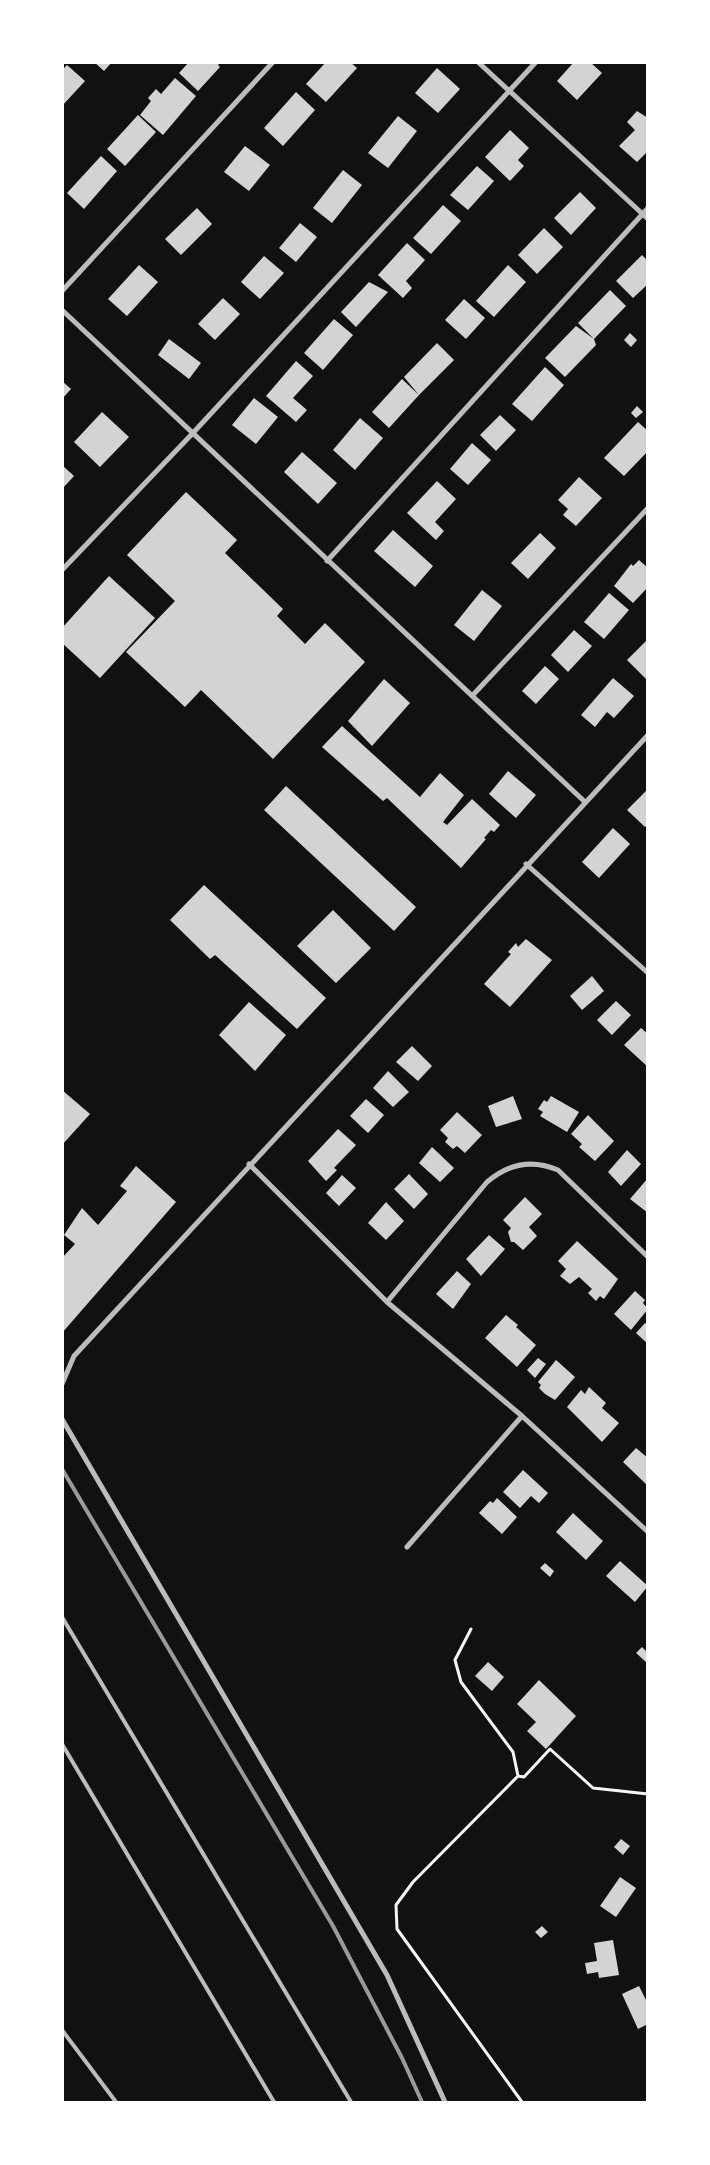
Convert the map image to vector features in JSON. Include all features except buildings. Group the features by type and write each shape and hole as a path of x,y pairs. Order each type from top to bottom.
{"street":[{"path":"62,291 273,62"},
{"path":"478,62 648,219"},
{"path":"62,570 192,434 536,62"},
{"path":"328,561 648,208"},
{"path":"62,310 585,802"},
{"path":"472,696 648,508"},
{"path":"62,1384 74,1356 526,864 648,735"},
{"path":"526,864 648,973"},
{"path":"249,1164 388,1302 522,1416 648,1532"},
{"path":"388,1302 487,1182 497,1174 520,1164 547,1166 558,1170 648,1257"},
{"path":"407,1547 522,1416"},
{"path":"62,1419 387,1975 445,2102"}],"lane":[{"path":"62,1617 351,2102"},
{"path":"62,1744 274,2102"},
{"path":"62,2030 116,2102"}],"path":[{"path":"471,1629 455,1660 461,1682 513,1752 518,1776"},
{"path":"518,1776 524,1777 550,1749 593,1788 648,1794"},
{"path":"518,1776 413,1882 396,1905 397,1930 522,2102"}],"railway":[{"path":"62,1469 333,1926 402,2058 422,2102"}]}
